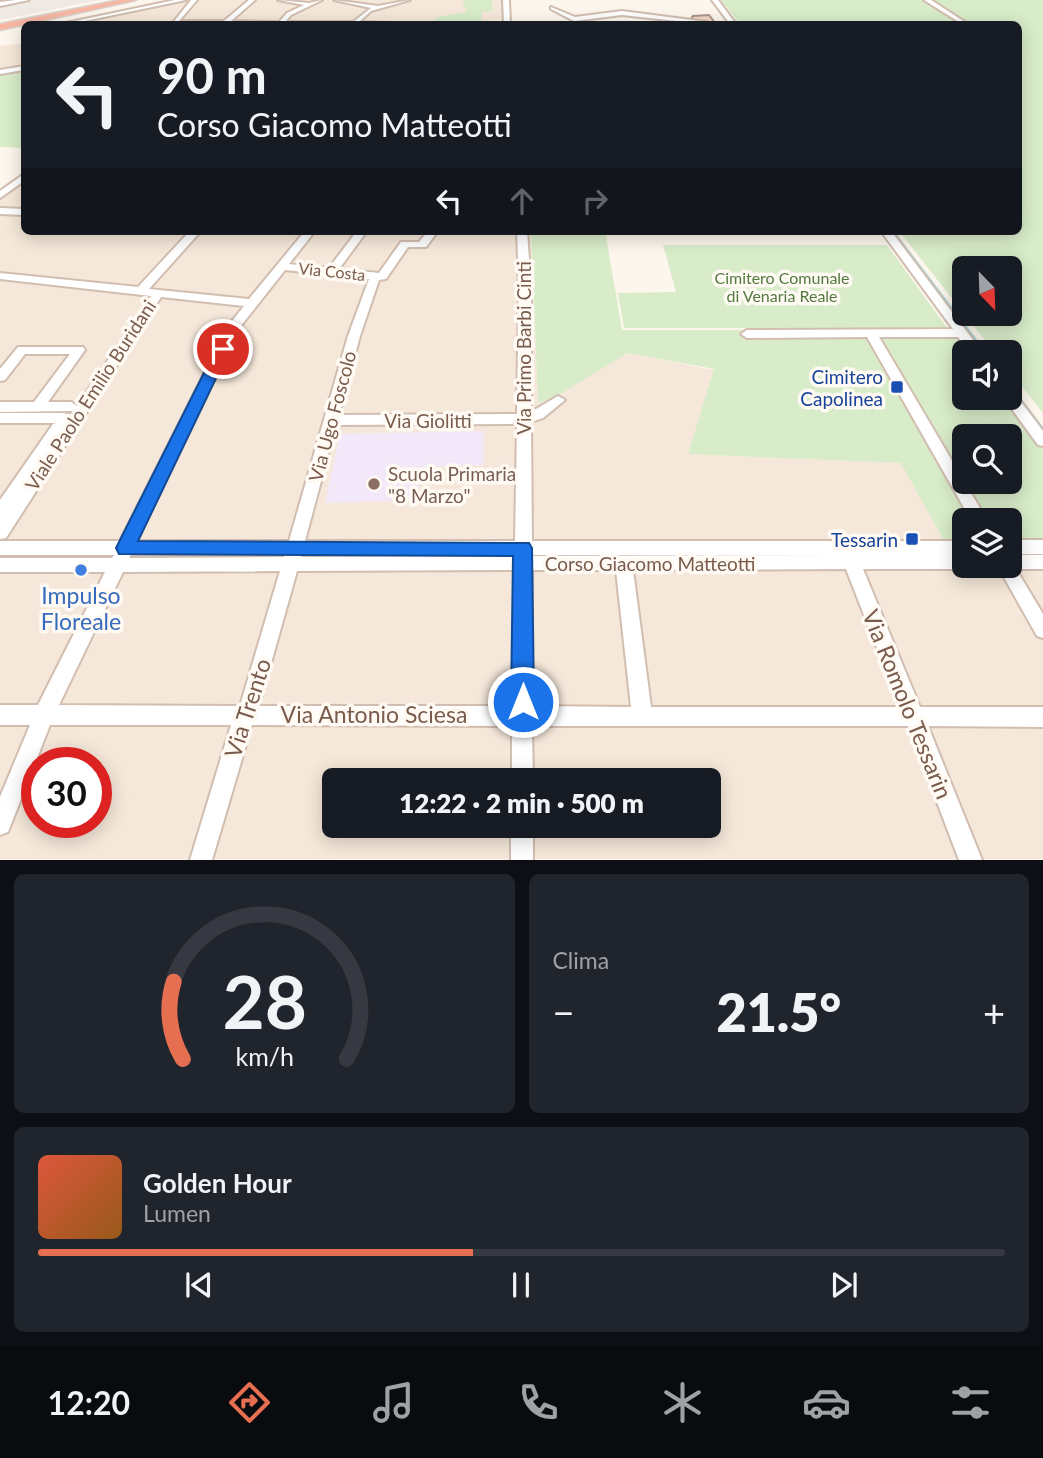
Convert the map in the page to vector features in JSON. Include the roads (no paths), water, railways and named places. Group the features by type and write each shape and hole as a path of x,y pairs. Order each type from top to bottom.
{"highway":[{"path":"0,25 119,0"},
{"path":"21,21 132,0"},
{"path":"0,25 21,21"}],"street":[{"path":"0,4 26,0"},
{"path":"79,21 184,0"},
{"path":"176,21 194,0"},
{"path":"229,21 253,0"},
{"path":"281,0 308,4"},
{"path":"285,21 318,0"},
{"path":"337,0 376,7"},
{"path":"367,5 407,0"},
{"path":"506,0 507,21"},
{"path":"715,0 731,21"},
{"path":"927,0 960,21"},
{"path":"356,21 359,16 393,1"},
{"path":"617,2 626,21"},
{"path":"553,8 574,19 622,13 695,21"},
{"path":"0,72 21,68"},
{"path":"0,195 21,179"},
{"path":"0,211 21,212"},
{"path":"149,292 193,235"},
{"path":"0,824 44,715 234,326 307,235"},
{"path":"332,271 359,235"},
{"name":"Via Ugo Foscolo","path":"293,556 354,336 379,276 405,244 422,246 430,235"},
{"name":"Via Primo Barbi Cinti","path":"522,235 526,288 522,768"},
{"path":"889,235 966,340"},
{"name":"Via Costa","path":"282,266 379,276"},
{"path":"0,276 252,303"},
{"name":"Viale Paolo Emilio Buridani","path":"0,512 149,292"},
{"name":"Viale Paolo Emilio Buridani","path":"0,533 149,292"},
{"path":"747,334 961,333"},
{"path":"871,334 972,508"},
{"path":"0,377 22,350 79,350 38,407"},
{"path":"524,419 538,415 558,400"},
{"path":"0,407 38,407 68,412"},
{"path":"1020,410 1043,441"},
{"path":"0,418 68,412"},
{"name":"Via Giolitti","path":"331,420 524,419"},
{"path":"1022,547 1043,547"},
{"name":"Corso Giacomo Matteotti","path":"0,548 121,556 849,555 952,561"},
{"name":"Corso Giacomo Matteotti","path":"523,556 624,563 952,549"},
{"name":"Via Romolo Tessarin","path":"849,555 971,859"},
{"name":"Corso Giacomo Matteotti","path":"0,565 121,556"},
{"name":"Via Trento","path":"201,859 237,736 247,715 293,556"},
{"path":"1022,562 1043,562"},
{"path":"624,563 642,715"},
{"path":"1013,578 1043,630"},
{"name":"Via Antonio Sciesa","path":"0,715 913,715 1043,718"},
{"path":"522,838 522,859"}],"waterway":[{"path":"896,235 932,282"},
{"path":"930,280 976,340"},
{"path":"1022,401 1043,429"}],"place":[{"name":"Cimitero Capolinea","path":"897,387"},
{"name":"Scuola Primaria \"8 Marzo\"","path":"374,484"},
{"name":"Tessarin","path":"912,539"},
{"name":"Impulso Floreale","path":"81,570"}],"park label":[{"name":"Cimitero Comunale di Venaria Reale","path":"782,286"}]}
